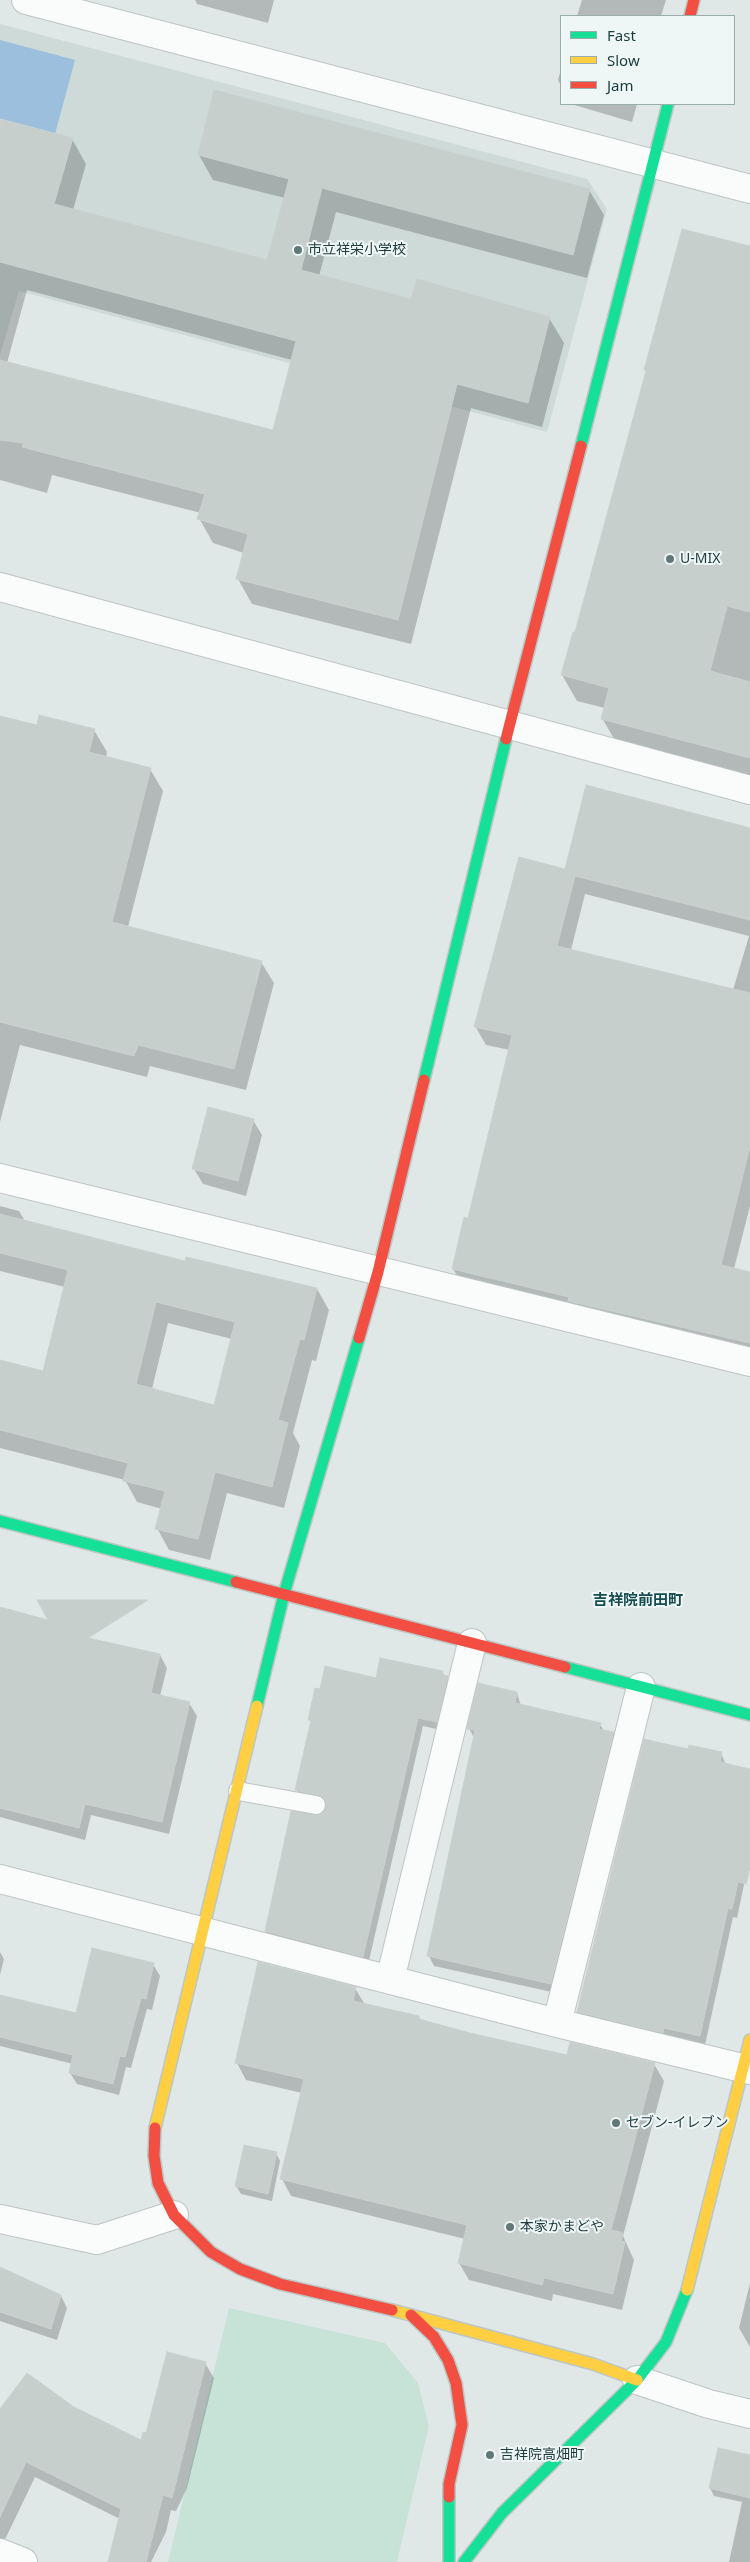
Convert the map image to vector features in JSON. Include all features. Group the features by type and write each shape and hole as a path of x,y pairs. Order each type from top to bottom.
{"street":[{"path":"26,0 653,162 750,189"},
{"path":"690,15 694,0"},
{"path":"668,105 509,726 378,1272 284,1594 156,2128 154,2156 158,2183 174,2215 211,2252 240,2269 280,2284 409,2314 593,2364 709,2404 750,2414"},
{"path":"0,587 750,790"},
{"path":"0,1178 750,1362"},
{"path":"0,1521 750,1715"},
{"path":"390,1980 472,1643"},
{"path":"557,2023 642,1687"},
{"path":"0,1879 557,2023 746,2069"},
{"path":"464,2562 502,2513 637,2380 666,2342 684,2301 746,2069 750,2040"},
{"path":"0,2219 97,2240 174,2215"},
{"path":"409,2314 434,2337 448,2360 456,2383 462,2426 449,2484 449,2562"},
{"path":"0,2552 23,2562"}],"lane":[{"path":"238,1791 316,1805"}],"shaded area":[{"name":"市立祥栄小学校","path":"0,24 587,179 607,209 547,432 19,291 0,355"}],"green space":[{"path":"229,2308 385,2343 418,2383 429,2426 397,2562 168,2562"}],"water":[{"path":"0,40 75,60 55,134 0,119"}],"building":[{"path":"214,90 590,189 573,255 322,188 301,270 411,299 417,279 550,317 528,403 457,384 398,620 236,579 248,534 197,519 205,494 22,447 24,443 0,440 0,360 273,430 296,341 0,262 0,119 73,138 54,204 267,260 289,179 198,155"},
{"name":"U-MIX","path":"682,229 750,246 750,612 727,606 710,671 750,682 750,758 601,719 609,688 561,675 573,632 575,632 646,371 644,370"},
{"path":"39,715 95,729 89,752 151,768 112,922 262,961 234,1069 138,1045 134,1056 0,1022 0,716 37,725"},
{"path":"586,785 750,828 750,920 575,876 557,946 750,993 750,1146 721,1265 750,1272 750,1343 568,1301 569,1297 452,1269 464,1217 468,1218 512,1035 474,1027 519,857 565,869"},
{"path":"208,1107 254,1119 238,1181 192,1169"},
{"path":"0,1214 185,1261 186,1257 317,1288 304,1340 300,1339 278,1420 288,1423 272,1487 215,1472 198,1539 155,1529 165,1491 123,1481 128,1463 0,1430 0,1360 43,1371 68,1270 0,1253","holes":["156,1302 235,1322 214,1405 136,1384"]},
{"path":"37,1600 148,1600 88,1638 160,1654 151,1693 190,1702 162,1822 85,1804 79,1828 0,1808 0,1607 48,1620"},
{"path":"380,1658 443,1671 442,1675 448,1676 437,1722 418,1718 363,1957 265,1931 291,1811 319,1815 326,1807 322,1797 295,1790 311,1720 308,1720 315,1688 320,1689 325,1666 376,1678"},
{"path":"478,1683 517,1692 515,1703 601,1723 599,1729 614,1732 551,1984 427,1956 475,1730 467,1729"},
{"path":"644,1739 688,1749 689,1745 722,1752 720,1762 750,1769 750,1867 746,1884 738,1882 732,1909 728,1908 700,2036 664,2028 663,2033 577,2012"},
{"path":"92,1948 154,1963 146,1999 141,1998 125,2057 120,2056 113,2084 69,2073 73,2055 0,2037 0,1995 76,2013"},
{"path":"258,1962 356,1987 353,2001 419,2016 419,2019 470,2033 567,2055 570,2042 655,2063 611,2230 623,2233 621,2241 625,2242 613,2294 544,2278 542,2285 458,2263 467,2225 280,2179 304,2079 235,2063"},
{"path":"244,2145 277,2152 268,2194 235,2186"},
{"path":"0,2267 61,2295 51,2329 0,2312"},
{"path":"167,2352 206,2362 172,2498 163,2495 146,2562 108,2562 121,2509 26,2462 0,2517 0,2409 27,2373 74,2407 141,2440 143,2432 146,2433"},
{"path":"718,2448 750,2455 750,2498 709,2488"}],"traffic: fast":[{"path":"581,446 668,105"},
{"path":"424,1080 506,739"},
{"path":"257,1706 284,1594 359,1338"},
{"path":"0,1521 236,1582"},
{"path":"565,1667 750,1715"},
{"path":"464,2562 502,2513 637,2380 666,2342 687,2290"},
{"path":"449,2497 449,2562"}],"traffic: slow":[{"path":"155,2128 257,1706"},
{"path":"687,2290 750,2040"},
{"path":"392,2310 593,2364 637,2380"}],"traffic: jam":[{"path":"690,15 694,0"},
{"path":"506,739 581,446"},
{"path":"359,1338 378,1272 424,1080"},
{"path":"236,1582 565,1667"},
{"path":"155,2128 154,2156 158,2183 174,2215 211,2252 240,2269 280,2284 392,2310"},
{"path":"411,2315 434,2337 448,2360 456,2383 462,2425 449,2484 449,2497"}],"place":[{"name":"市立祥栄小学校","path":"298,250"},
{"name":"U-MIX","path":"670,559"},
{"name":"セブン-イレブン","path":"616,2123"},
{"name":"本家かまどや","path":"510,2227"},
{"name":"吉祥院高畑町","path":"490,2455"}],"district":[{"name":"吉祥院前田町","path":"638,1601"}]}
